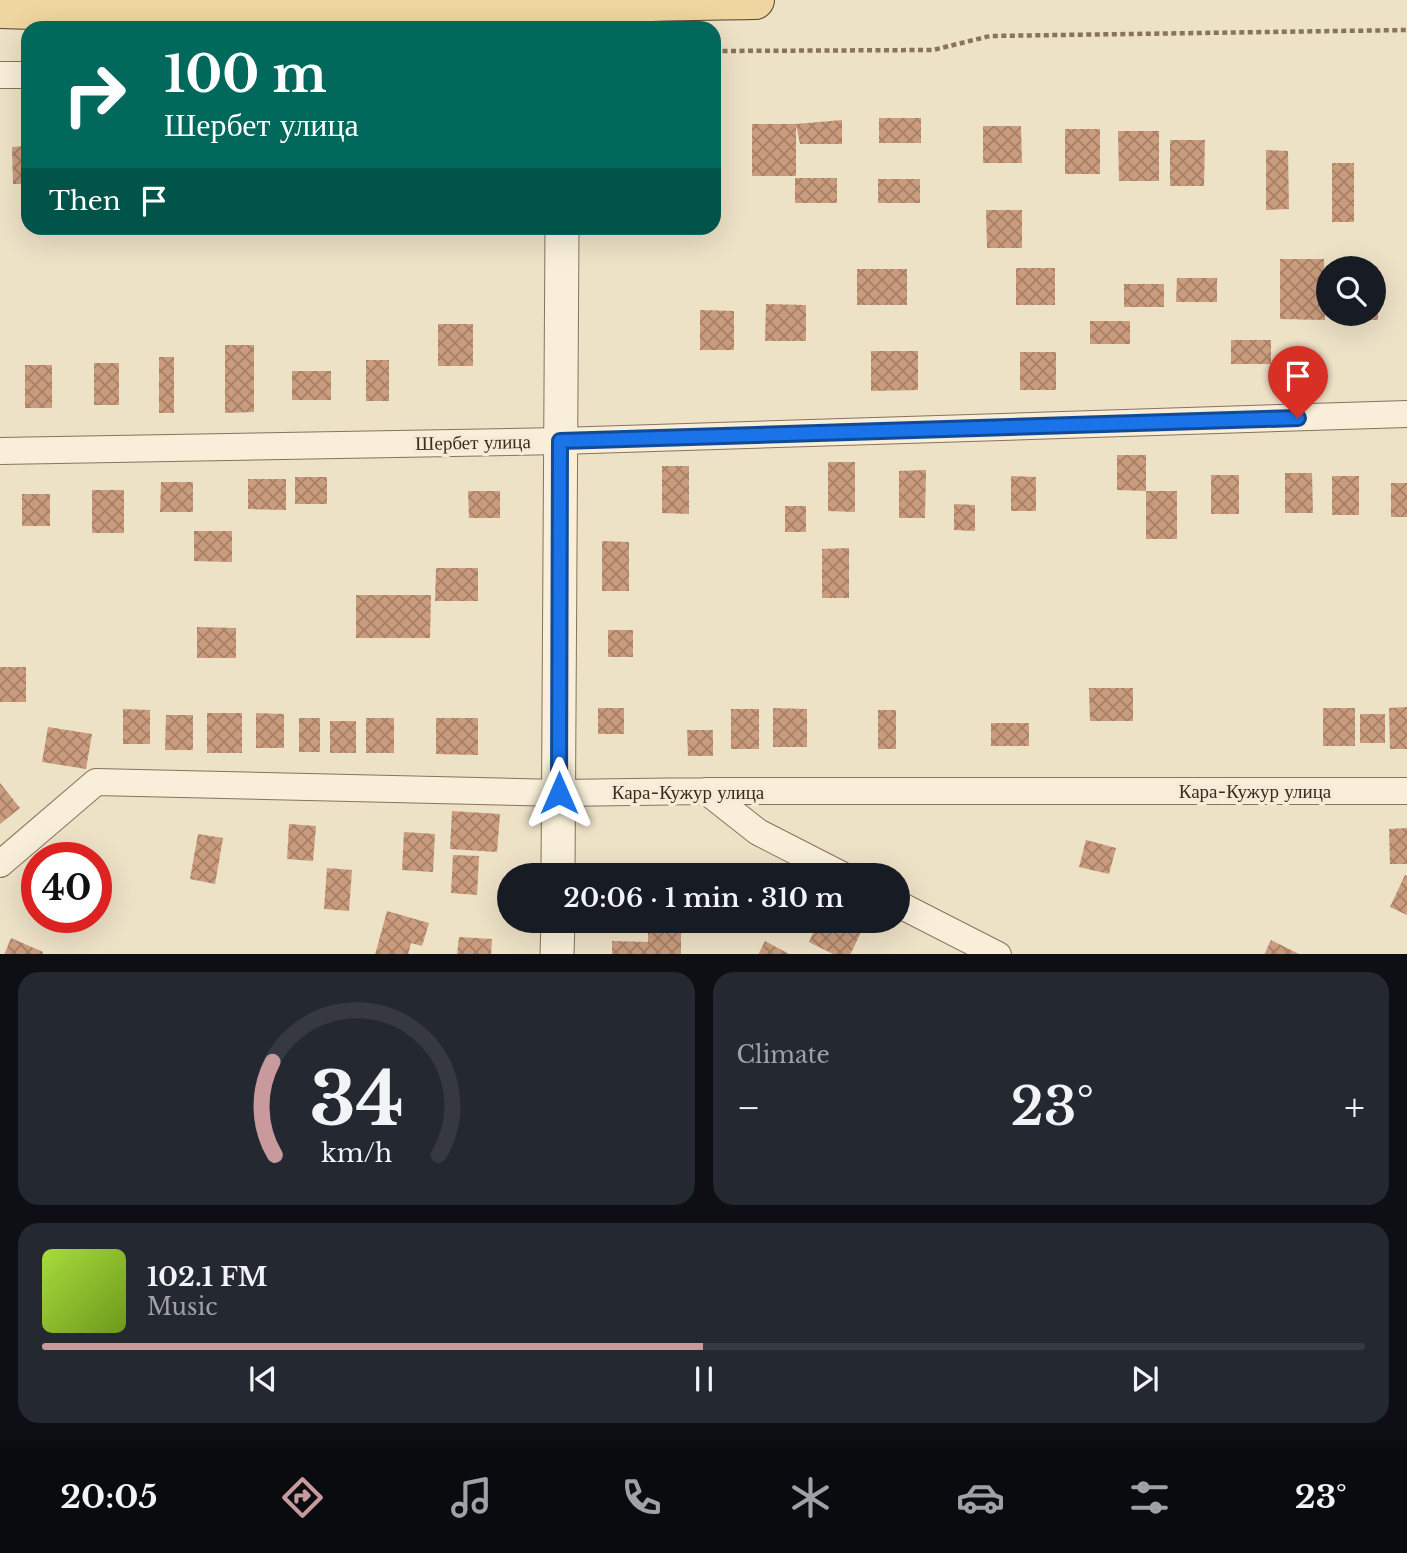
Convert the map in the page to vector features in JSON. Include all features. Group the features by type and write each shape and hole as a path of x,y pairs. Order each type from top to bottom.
{"main road":[{"path":"0,9 292,20 582,16 755,0"}],"street":[{"path":"0,75 21,75"},
{"path":"558,863 562,235"},
{"name":"Шербет улица","path":"0,451 560,441 1407,414"},
{"name":"Кара-Кужур улица","path":"0,864 96,782 559,793 1407,791"},
{"path":"706,791 758,832 819,863"},
{"path":"910,910 998,954"},
{"path":"558,933 558,954"}],"path":[{"path":"721,51 933,50 990,36 1407,30"}],"building":[{"path":"879,118 921,118 921,143 879,143"},
{"path":"842,120 842,144 800,144 796,124"},
{"path":"752,124 796,124 796,176 752,176"},
{"path":"983,126 1021,126 1022,163 983,163"},
{"path":"1065,129 1100,129 1100,174 1065,174"},
{"path":"1118,131 1159,131 1159,181 1119,181"},
{"path":"1170,140 1205,140 1204,186 1170,186"},
{"path":"21,146 21,184 13,184 12,147"},
{"path":"1266,150 1288,151 1289,209 1266,210"},
{"path":"1332,163 1354,163 1354,222 1332,222"},
{"path":"795,178 837,178 837,203 795,203"},
{"path":"878,179 920,179 920,203 878,203"},
{"path":"986,210 1022,210 1022,248 987,248"},
{"path":"1280,259 1316,259 1316,320 1280,319"},
{"path":"1016,268 1055,268 1055,305 1016,305"},
{"path":"857,269 907,269 907,305 857,305"},
{"path":"1177,278 1217,278 1217,302 1176,302"},
{"path":"1124,284 1164,284 1164,307 1124,307"},
{"path":"766,304 806,305 806,341 765,341"},
{"path":"700,310 734,311 734,350 700,350"},
{"path":"1090,321 1130,321 1130,344 1090,344"},
{"path":"438,324 473,324 473,366 438,366"},
{"path":"1231,340 1271,340 1271,364 1231,364"},
{"path":"225,345 254,345 254,412 225,413"},
{"path":"871,351 918,351 918,390 871,391"},
{"path":"1020,352 1056,352 1056,390 1020,390"},
{"path":"159,357 174,357 174,413 159,413"},
{"path":"366,360 389,360 389,401 366,401"},
{"path":"94,363 119,363 119,405 94,405"},
{"path":"25,365 52,365 52,408 25,408"},
{"path":"292,371 331,371 331,400 292,400"},
{"path":"1117,455 1146,455 1146,491 1117,490"},
{"path":"828,462 855,462 855,512 828,511"},
{"path":"662,466 689,466 689,514 662,513"},
{"path":"926,470 925,518 899,518 899,471"},
{"path":"1285,473 1312,473 1313,513 1285,513"},
{"path":"1211,475 1239,475 1239,514 1211,514"},
{"path":"1011,476 1036,477 1036,511 1011,511"},
{"path":"1332,476 1359,476 1359,515 1332,515"},
{"path":"295,477 327,477 327,504 295,504"},
{"path":"248,479 286,479 286,510 248,509"},
{"path":"161,482 193,482 193,512 160,512"},
{"path":"1391,483 1407,483 1407,517 1391,517"},
{"path":"92,490 124,490 124,533 92,533"},
{"path":"468,491 500,491 500,518 469,518"},
{"path":"1146,491 1177,491 1177,539 1146,539"},
{"path":"22,494 50,494 50,526 22,526"},
{"path":"954,504 975,505 975,531 954,530"},
{"path":"785,506 806,506 806,532 785,532"},
{"path":"194,531 232,531 232,562 194,561"},
{"path":"602,541 629,542 629,591 602,591"},
{"path":"849,548 849,598 822,598 822,549"},
{"path":"436,568 478,568 478,601 435,601"},
{"path":"356,595 431,595 430,638 356,638"},
{"path":"197,627 236,628 236,658 197,658"},
{"path":"608,630 633,630 633,657 608,657"},
{"path":"0,667 26,667 26,702 0,702"},
{"path":"1089,688 1133,688 1133,721 1090,721"},
{"path":"1407,707 1407,749 1390,749 1389,708"},
{"path":"598,708 624,708 624,734 598,734"},
{"path":"773,708 807,709 807,747 773,747"},
{"path":"1323,708 1355,708 1355,746 1323,746"},
{"path":"123,709 150,710 150,744 123,744"},
{"path":"731,709 759,709 759,749 731,749"},
{"path":"878,710 896,710 896,749 878,749"},
{"path":"207,713 242,713 242,753 207,753"},
{"path":"256,713 284,714 284,748 256,748"},
{"path":"1360,714 1385,714 1385,743 1360,743"},
{"path":"166,715 193,715 193,750 165,750"},
{"path":"299,718 320,718 320,752 299,752"},
{"path":"366,718 394,718 394,753 366,753"},
{"path":"436,718 478,718 478,755 436,754"},
{"path":"330,721 356,721 356,753 330,753"},
{"path":"991,723 1029,723 1029,746 991,746"},
{"path":"48,727 92,734 86,769 42,762"},
{"path":"687,730 713,730 713,756 688,756"},
{"path":"0,783 20,808 0,824"},
{"path":"452,811 500,814 497,852 450,849"},
{"path":"289,824 316,826 313,861 287,859"},
{"path":"1407,828 1407,864 1390,864 1389,829"},
{"path":"404,832 435,834 433,872 402,870"},
{"path":"198,834 223,838 215,884 190,879"},
{"path":"1086,840 1116,848 1109,874 1079,867"},
{"path":"453,855 479,856 477,895 451,893"},
{"path":"327,868 352,870 349,911 324,909"},
{"path":"1405,875 1407,876 1407,915 1390,907"},
{"path":"387,911 429,923 422,946 411,943 408,954 375,954"},
{"path":"648,933 681,933 681,954 612,954 612,941 648,942"},
{"path":"813,933 861,933 850,954 833,954 809,942"},
{"path":"459,937 492,939 491,954 457,954"},
{"path":"11,938 43,952 42,954 4,954"},
{"path":"1271,940 1299,954 1264,954"},
{"path":"765,941 789,954 758,954"}],"route":[{"path":"559,793 560,441 1298,418"}]}
